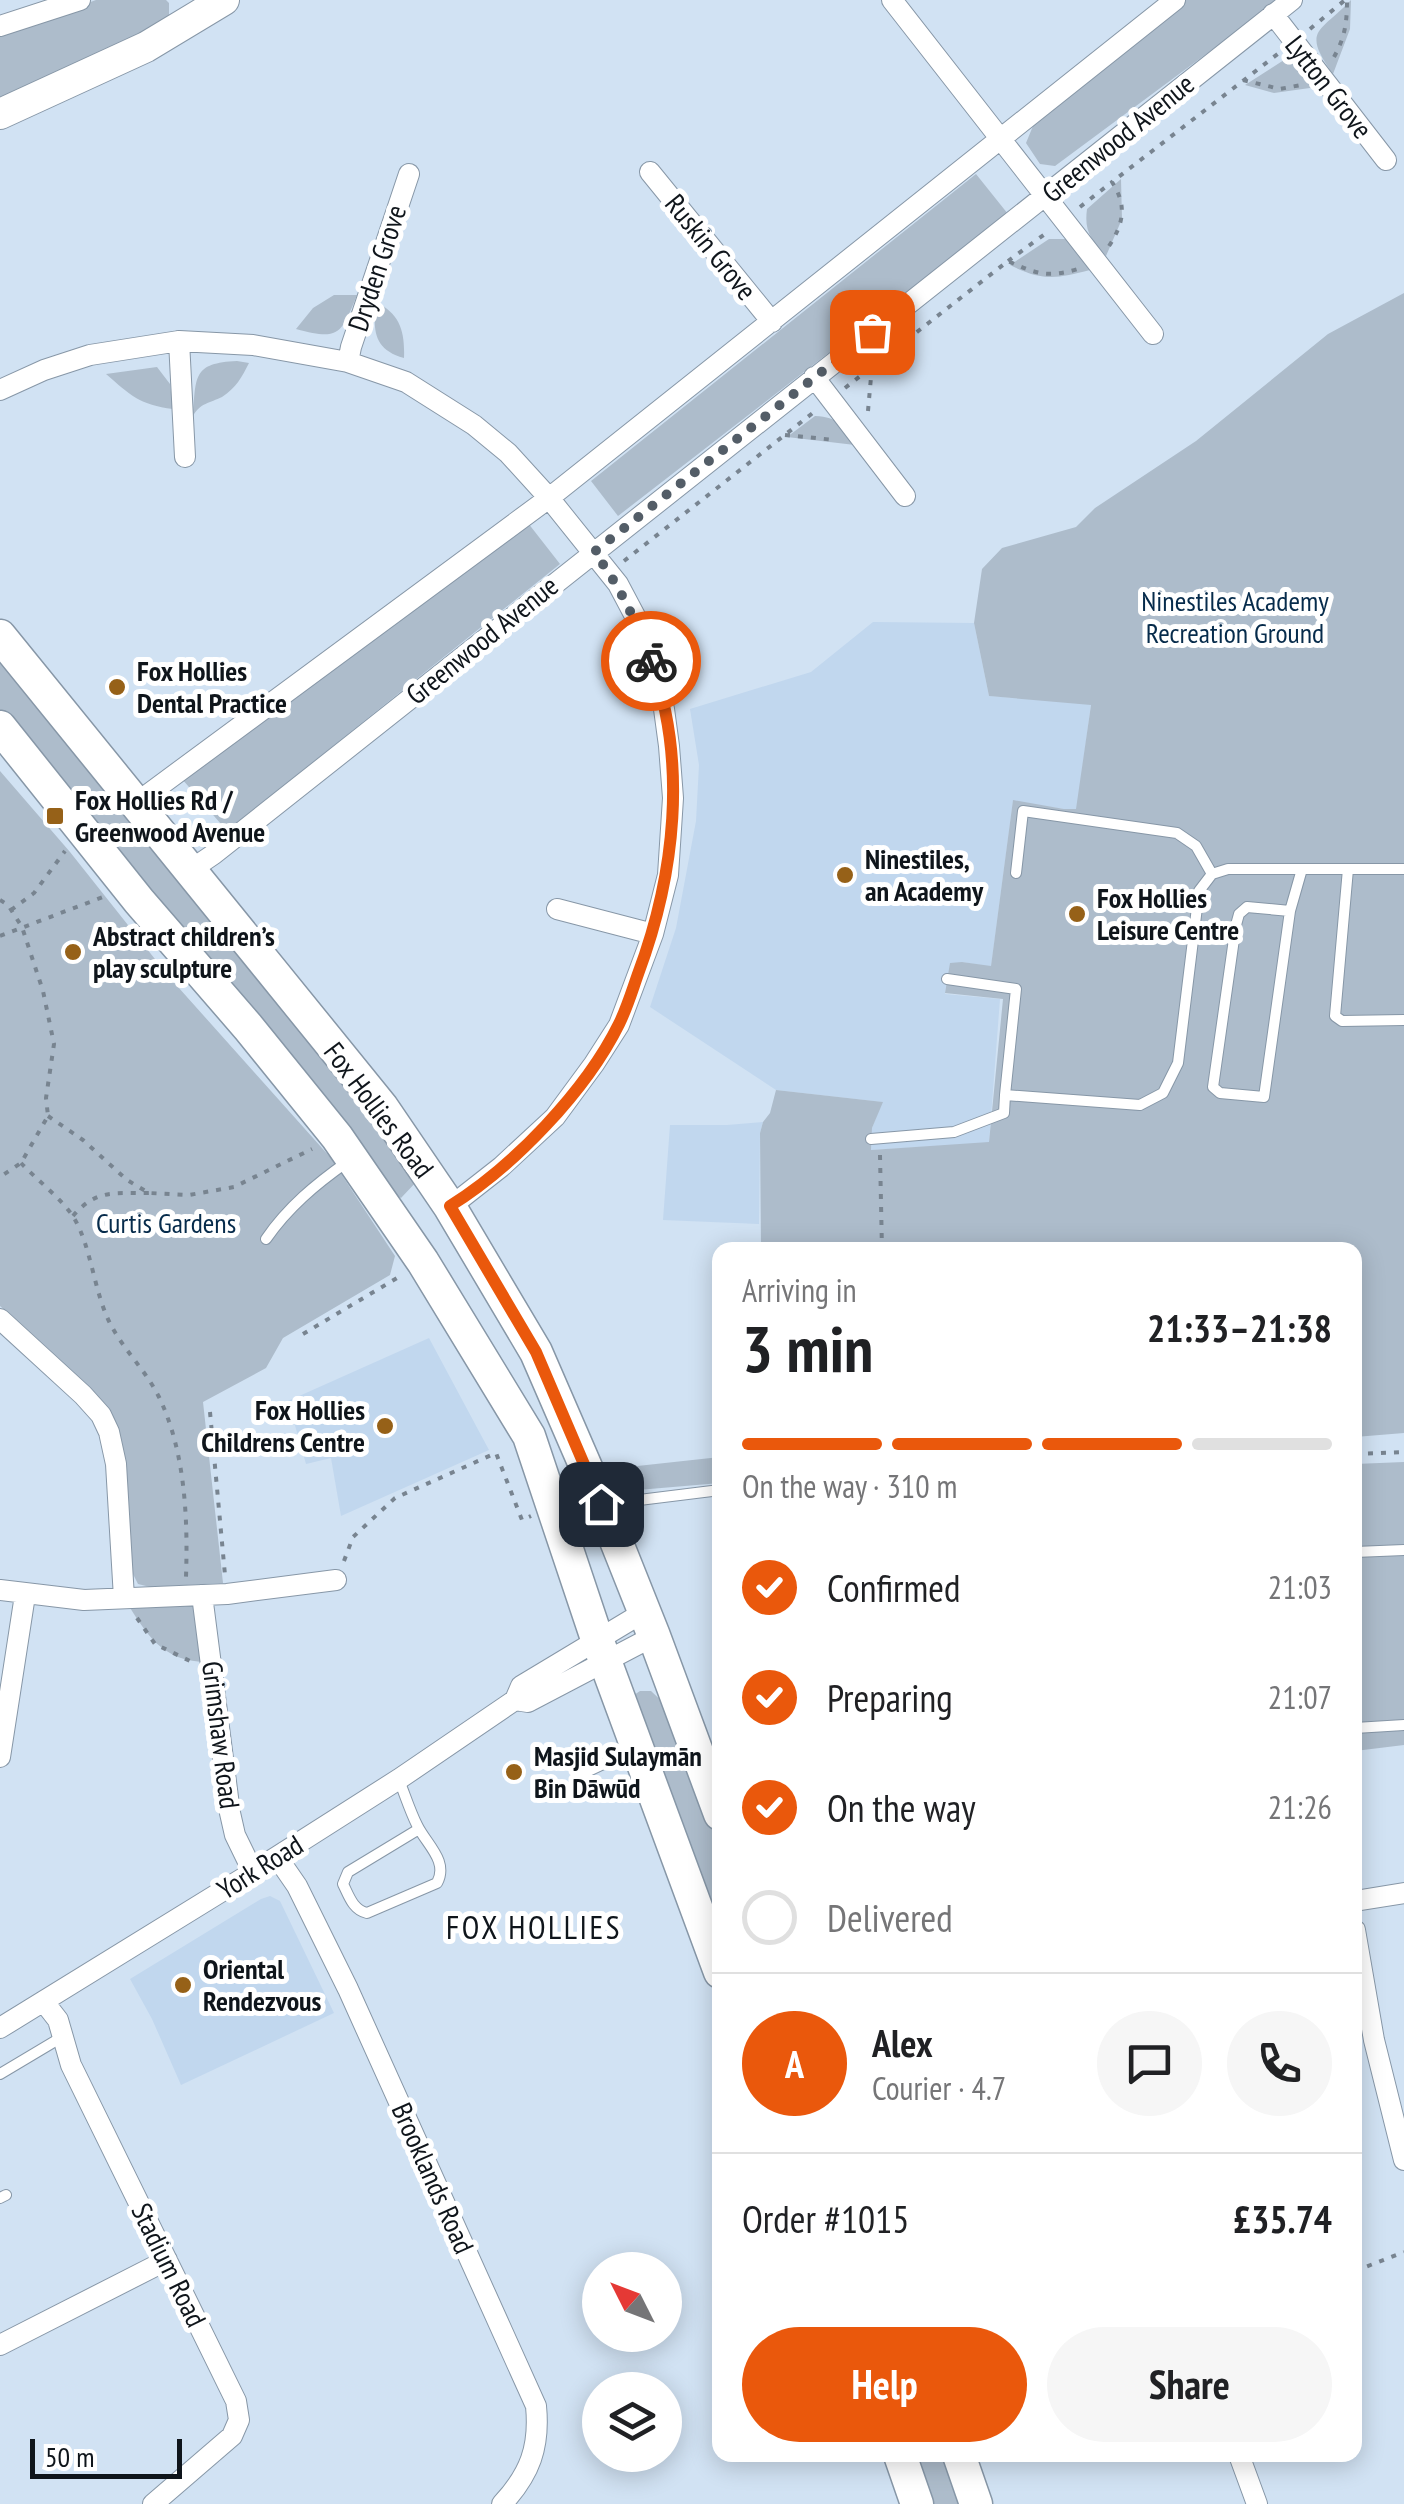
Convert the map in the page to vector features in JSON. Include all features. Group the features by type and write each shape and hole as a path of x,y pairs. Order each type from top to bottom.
{"main road":[{"path":"0,114 146,47 206,5"},
{"name":"Fox Hollies Road","path":"0,636 382,1107 450,1206 536,1352 649,1624 712,1793"},
{"name":"Fox Hollies Road","path":"0,727 344,1148 423,1262 529,1436 601,1649 712,1950"},
{"path":"403,1234 450,1206"},
{"path":"902,2462 917,2504"},
{"path":"961,2462 976,2504"}],"street":[{"path":"0,26 80,0"},
{"path":"892,0 1153,334"},
{"path":"135,804 549,498 1175,0"},
{"name":"Greenwood Avenue","path":"189,870 1292,0"},
{"name":"Lytton Grove","path":"1273,14 1386,160"},
{"name":"Ruskin Grove","path":"650,172 772,322"},
{"name":"Dryden Grove","path":"348,362 409,174"},
{"path":"179,341 185,457"},
{"path":"0,390 90,355 179,341 254,345 348,362 406,382 474,424 508,453 549,498 618,584 636,618 654,668 669,746 673,798 668,875 653,934 619,1025 555,1117 501,1167 450,1206"},
{"path":"814,377 905,496"},
{"path":"557,908 653,934"},
{"path":"0,1318 84,1395 109,1432 116,1464 124,1598"},
{"path":"0,1590 84,1600 227,1594 336,1580"},
{"path":"0,1756 25,1595"},
{"name":"Grimshaw Road","path":"193,1595 211,1662 230,1814 253,1872"},
{"name":"York Road","path":"0,2028 399,1779 515,1700 521,1686 649,1624"},
{"name":"Brooklands Road","path":"277,1857 297,1886 348,1989 536,2406 538,2423 530,2464 502,2504"},
{"path":"1362,1900 1404,1894"},
{"path":"1362,1971 1374,2040 1404,2160"},
{"name":"Stadium Road","path":"44,2002 58,2020 71,2065 236,2401 239,2420 232,2436 153,2504"},
{"path":"0,2346 167,2260"},
{"path":"1242,2462 1257,2504"}],"lane":[{"path":"1016,873 1023,811 1177,832 1196,846 1212,874"},
{"path":"1290,910 1247,907 1239,914 1228,968 1214,1087 1220,1093 1264,1097 1290,910 1302,869"},
{"path":"1348,869 1335,1016 1342,1021 1404,1020"},
{"path":"1005,1095 1140,1105 1163,1093 1178,1063 1198,891 1212,874 1220,870 1404,869"},
{"path":"876,1138 954,1132 1004,1113 1016,989 947,980"},
{"path":"266,1238 344,1148"},
{"path":"601,1504 712,1491"},
{"path":"1362,1552 1404,1550"},
{"path":"1362,1728 1404,1726"},
{"path":"580,1775 638,1748"},
{"path":"399,1779 419,1829 434,1848 442,1871 440,1879 367,1913 360,1912 343,1884 348,1872 419,1829"},
{"path":"0,2074 62,2037"}],"path":[{"path":"609,573 1008,260 1030,271 1057,275 1089,265 1112,241 1121,221 1121,196 1112,182 1345,0"},
{"path":"11,910 34,893 69,845"},
{"path":"0,936 109,895"},
{"path":"0,900 22,927 43,992 54,1044 46,1098 48,1116 20,1164 0,1177"},
{"path":"48,1116 149,1193"},
{"path":"876,1138 880,1150 882,1242"},
{"path":"73,1216 87,1200 106,1194 189,1194 234,1186 344,1148"},
{"path":"20,1164 73,1216 110,1325 149,1379 172,1426 179,1455 193,1595"},
{"path":"303,1334 423,1262"},
{"path":"210,1412 227,1594"},
{"path":"1362,1454 1404,1452"},
{"path":"336,1580 354,1537 395,1498 496,1453 522,1520 554,1508"},
{"path":"124,1598 155,1644 175,1656 211,1662"},
{"path":"1362,2267 1404,2252"}],"shaded area":[{"name":"Ninestiles, an Academy","path":"873,622 974,623 989,696 1091,704 1077,809 1013,801 991,967 962,962 947,979 945,994 1000,999 989,1143 871,1150 872,1128 882,1102 776,1090 650,1007 676,928 696,821 699,765 690,709 811,672"},
{"path":"763,1122 759,1224 663,1220 670,1125"},
{"name":"Fox Hollies Childrens Centre","path":"429,1338 489,1450 341,1516 331,1458 306,1464 288,1401"},
{"path":"270,1896 280,1901 334,2013 181,2085 130,1979"}],"green space":[{"path":"96,0 166,0 169,20 0,100 0,35"},
{"path":"1185,0 1279,0 1055,166 1040,164 1026,143 1044,113"},
{"path":"1351,0 1350,29 1333,74 1316,40 1323,26"},
{"path":"1284,60 1297,61 1317,87 1274,93 1245,85"},
{"path":"976,174 1008,214 618,516 591,481"},
{"path":"1121,179 1122,219 1106,256 1090,235 1087,209"},
{"path":"1049,239 1066,239 1090,270 1049,277 1010,265"},
{"name":"Ninestiles Academy Recreation Ground","path":"1404,293 1404,1433 1362,1436 1362,1242 761,1242 760,1133 776,1090 883,1102 872,1128 871,1150 989,1142 1003,999 945,993 950,963 991,966 1013,800 1076,809 1091,705 989,696 974,623 982,569 1002,548 1076,527 1095,508 1196,441 1328,334"},
{"path":"334,295 357,295 337,331 322,334 296,329 313,308"},
{"path":"376,302 391,312 399,324 404,358 386,349 377,337"},
{"path":"249,363 235,386 193,416 200,374 212,365"},
{"path":"157,367 170,384 173,409 136,398 106,374"},
{"path":"815,416 839,424 855,445 787,437"},
{"path":"528,523 560,564 227,831 182,779"},
{"path":"0,654 377,1118 418,1180 401,1198 388,1190 0,713"},
{"name":"Curtis Gardens","path":"0,771 170,978 330,1157 395,1256 390,1275 283,1338 266,1368 203,1402 223,1583 150,1587 138,1584 130,1568 91,1390 0,1306"},
{"path":"712,1458 712,1484 626,1491 619,1468"},
{"path":"1404,1462 1404,1745 1362,1750 1362,1464"},
{"path":"202,1595 211,1662 180,1658 168,1652 149,1635 124,1598"},
{"path":"651,1691 669,1708 712,1819 712,1918 634,1695"},
{"path":"916,2462 951,2462 966,2504 931,2504"}],"way so far":[{"path":"651,661 636,618 618,584 594,552 872,332"}],"place":[{"name":"Fox Hollies Dental Practice","path":"117,687"},
{"name":"Fox Hollies Rd / Greenwood Avenue","path":"55,816"},
{"name":"Ninestiles, an Academy","path":"845,875"},
{"name":"Fox Hollies Leisure Centre","path":"1077,914"},
{"name":"Abstract children’s play sculpture","path":"73,952"},
{"name":"Fox Hollies Childrens Centre","path":"385,1426"},
{"name":"Masjid Sulaymān Bin Dāwūd","path":"514,1772"},
{"name":"Oriental Rendezvous","path":"183,1985"}],"district":[{"name":"FOX HOLLIES","path":"534,1928"}],"route":[{"path":"601,1504 536,1352 450,1206 501,1167 555,1117 619,1025 653,934 668,875 673,798 664,710 651,661"}]}
